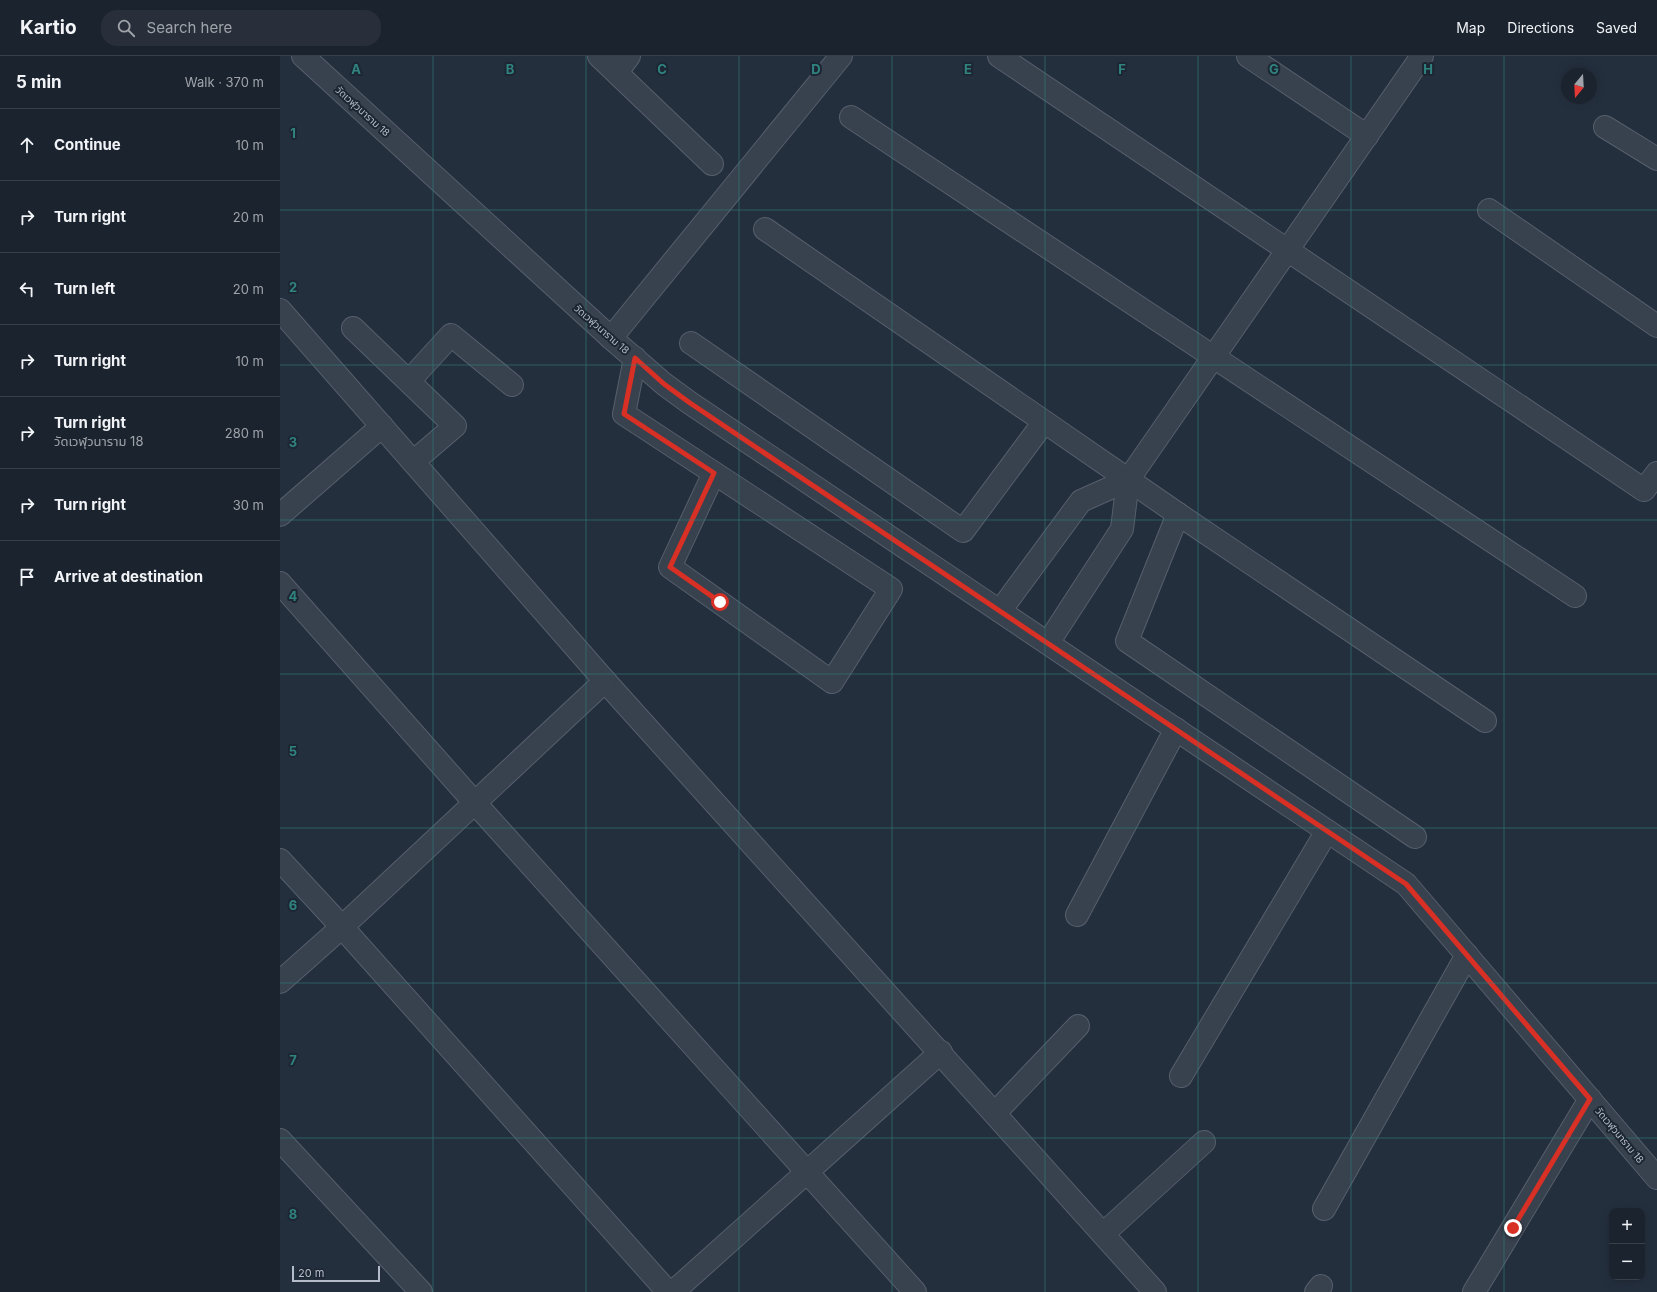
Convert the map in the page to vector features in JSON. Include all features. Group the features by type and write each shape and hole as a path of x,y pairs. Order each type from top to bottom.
{"street":[{"name":"วัดเวฬุวนาราม 18","path":"303,56 611,338 664,384 690,403 1406,884 1657,1178"},
{"path":"599,56 623,64 712,164"},
{"path":"611,338 841,56"},
{"path":"1000,56 1644,490 1657,473"},
{"path":"1248,56 1367,136"},
{"path":"1048,643 1122,529 1128,480 1422,56"},
{"path":"851,117 1213,358 1575,596"},
{"path":"1605,126 1657,160"},
{"path":"1489,210 1657,326"},
{"path":"765,229 1128,480 1485,721"},
{"path":"280,310 605,681 941,1052 1155,1292"},
{"path":"353,328 455,426 413,462"},
{"path":"409,381 451,335 512,386"},
{"path":"691,343 963,531 1044,422"},
{"path":"635,358 624,414 891,589 832,682 670,567 714,473"},
{"path":"280,515 382,426"},
{"path":"1000,611 1081,501 1128,480"},
{"path":"1178,514 1127,641 1416,837"},
{"path":"280,583 475,803 915,1292"},
{"path":"280,982 342,927 605,681"},
{"path":"1077,915 1176,729"},
{"path":"1181,1076 1327,831"},
{"path":"280,860 342,927 668,1292"},
{"path":"1324,1209 1467,954"},
{"path":"995,1113 1078,1026"},
{"path":"673,1292 941,1052"},
{"path":"1474,1292 1590,1099"},
{"path":"280,1140 421,1292"},
{"path":"1103,1234 1204,1142"}],"route":[{"path":"720,602 670,567 714,473 624,414 635,358 664,384 690,403 1406,884 1590,1099 1513,1228"}]}
